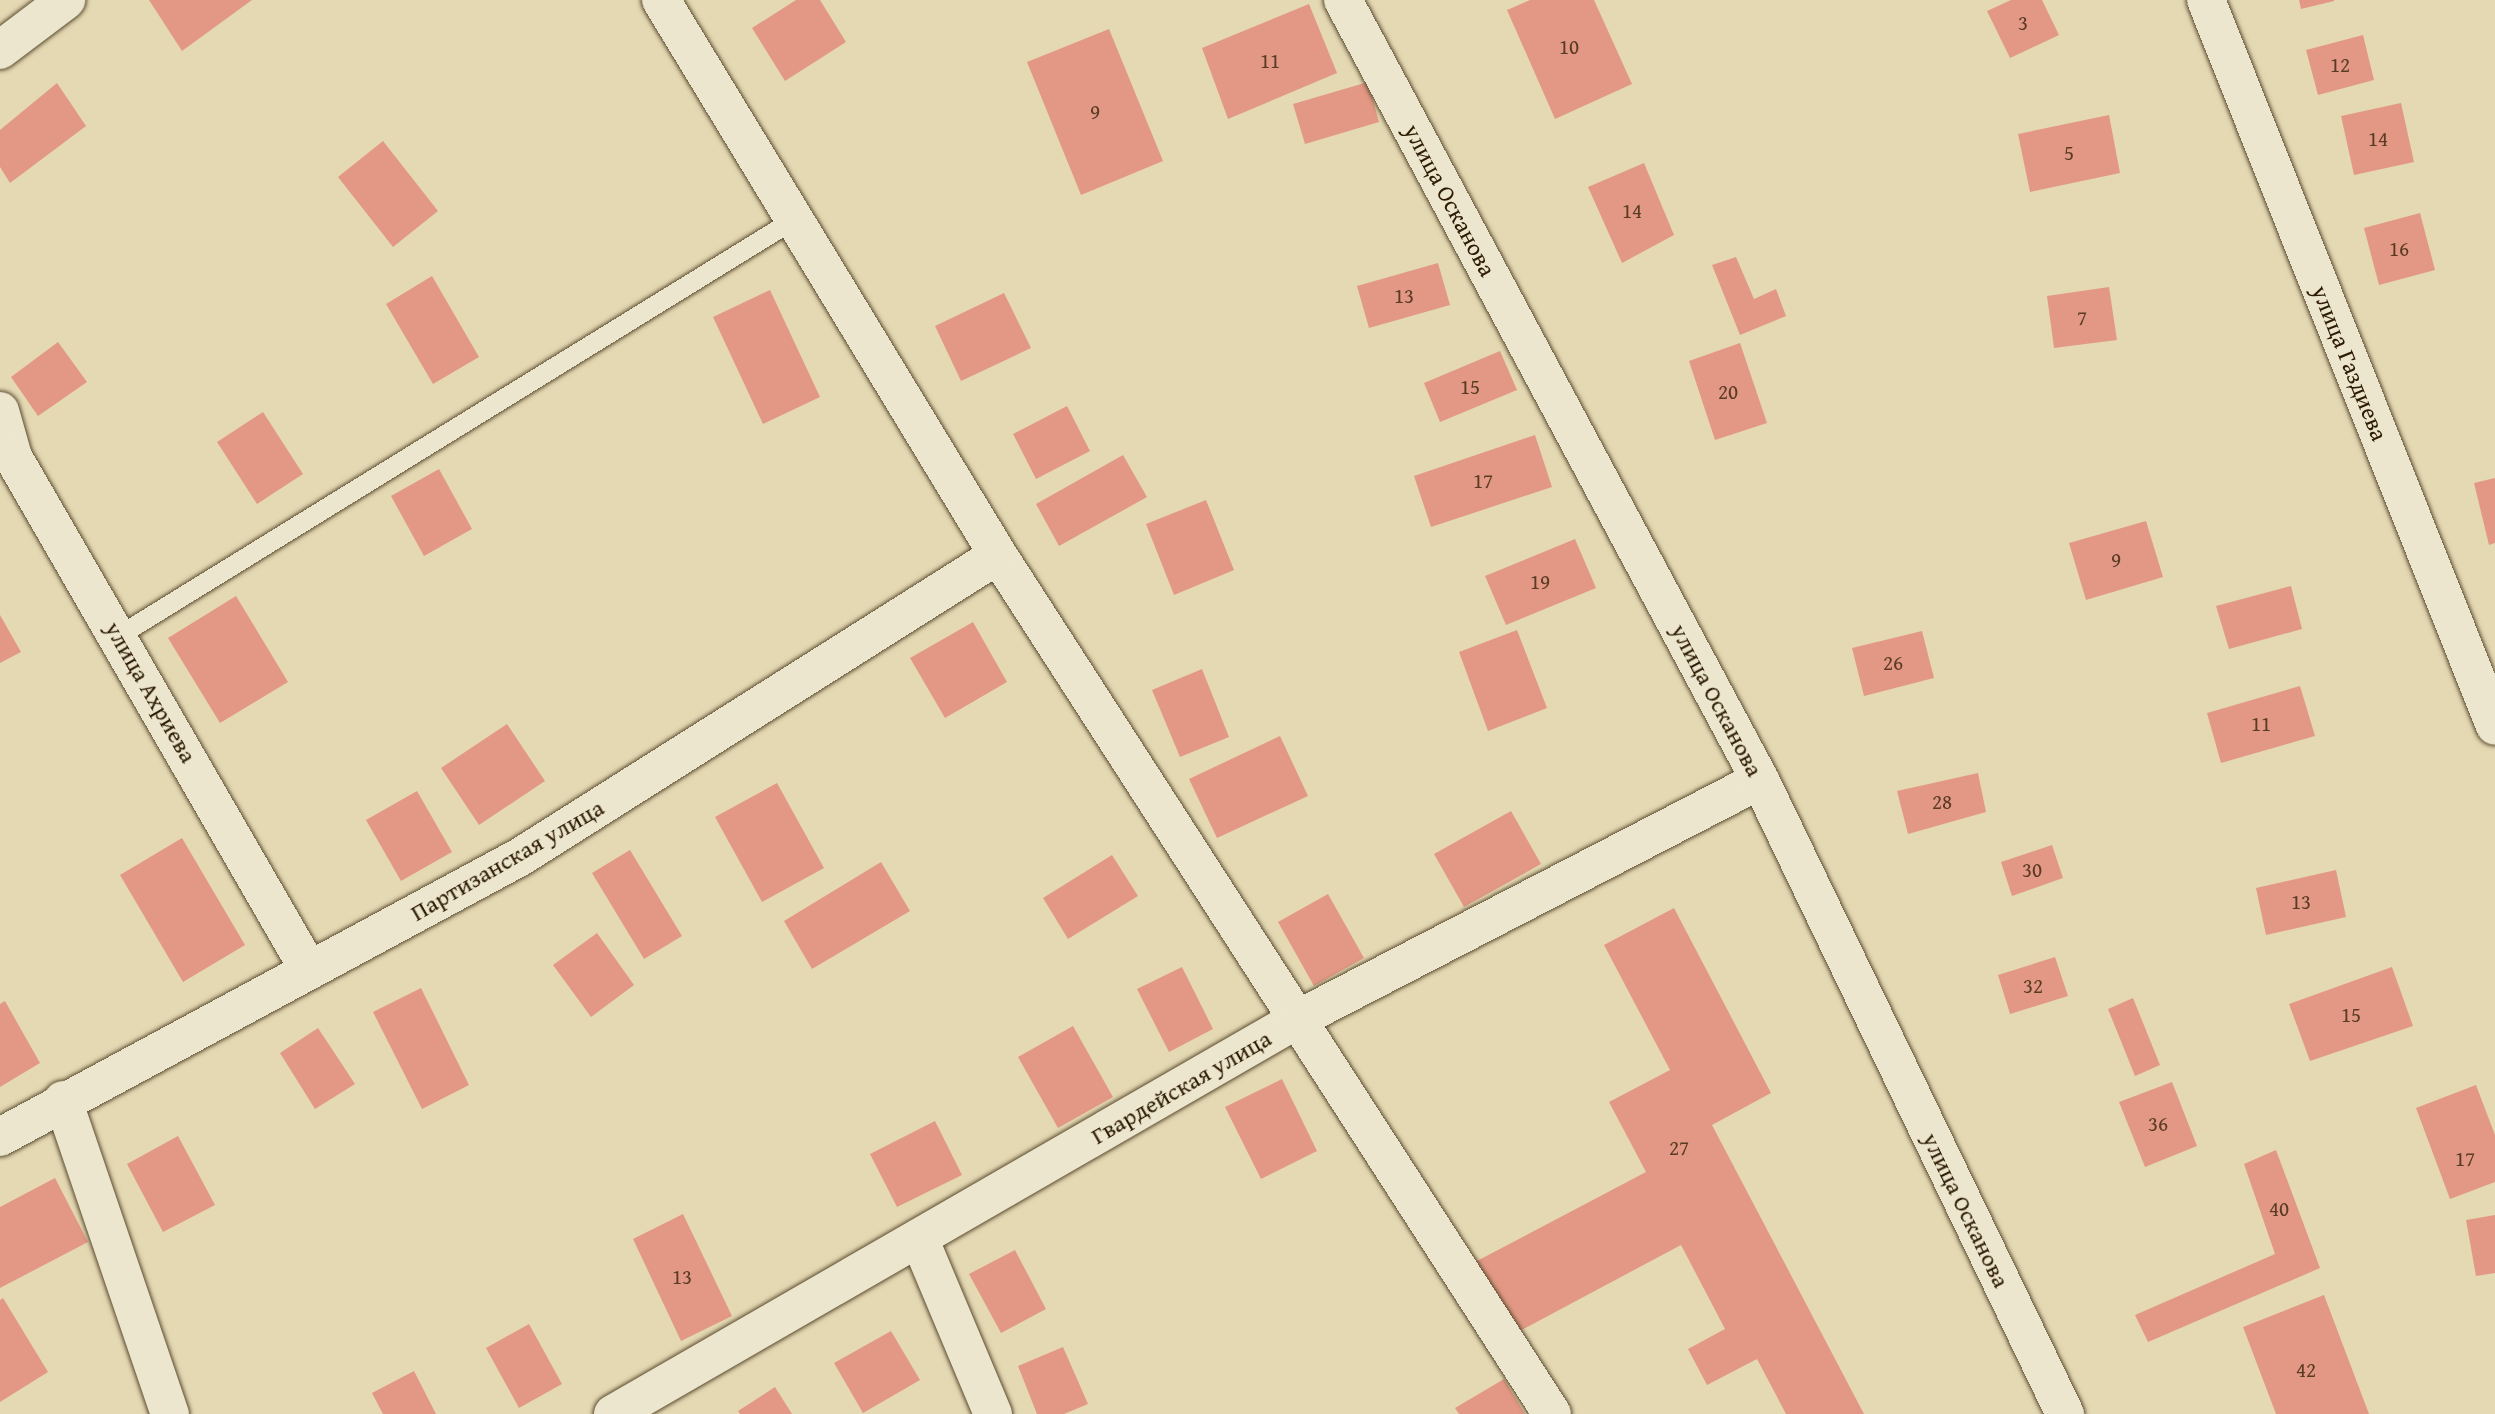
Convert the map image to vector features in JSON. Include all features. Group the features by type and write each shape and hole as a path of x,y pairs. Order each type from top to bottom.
{"street":[{"path":"0,50 66,0"},
{"path":"661,0 998,555 1552,1414"},
{"name":"улица Осканова","path":"1343,0 1760,780 2065,1414"},
{"name":"улица Газдиева","path":"2206,0 2495,726"},
{"name":"улица Ахриева","path":"0,411 7,461 119,635 309,970"},
{"name":"Партизанская улица","path":"0,1137 63,1100 520,857 998,555"},
{"name":"Гвардейская улица","path":"613,1414 1298,1019 1760,780"},
{"path":"63,1100 170,1414"},
{"path":"919,1238 993,1414"}],"lane":[{"path":"119,635 794,219"}],"building":[{"path":"149,0 252,0 182,51"},
{"path":"796,0 820,0 846,42 785,81 752,28"},
{"path":"1530,0 1594,0 1632,84 1555,119 1507,10"},
{"path":"2011,0 2042,0 2059,35 2010,58 1987,11"},
{"path":"2299,0 2334,0 2334,1 2301,9"},
{"path":"1309,4 1337,73 1228,119 1202,48"},
{"path":"1109,29 1163,161 1081,195 1027,62"},
{"path":"2363,35 2374,80 2318,95 2306,50"},
{"path":"1368,82 1379,122 1305,144 1293,104"},
{"path":"57,83 86,126 10,183 0,167 0,130"},
{"path":"2401,103 2414,162 2354,175 2341,116"},
{"path":"2109,115 2120,173 2030,192 2018,134"},
{"path":"383,141 438,211 393,247 338,177"},
{"path":"1644,163 1674,235 1622,263 1588,187"},
{"path":"2420,213 2435,270 2379,285 2364,228"},
{"path":"1736,257 1754,299 1776,289 1786,316 1740,335 1712,265"},
{"path":"1438,263 1450,305 1369,328 1357,286"},
{"path":"432,276 479,357 433,384 386,304"},
{"path":"2109,287 2117,340 2054,348 2047,296"},
{"path":"770,290 820,397 763,424 713,317"},
{"path":"1004,293 1031,348 961,381 935,326"},
{"path":"58,342 87,382 38,416 11,377"},
{"path":"1740,343 1767,423 1715,440 1689,361"},
{"path":"1500,351 1517,390 1440,422 1424,383"},
{"path":"1067,406 1090,451 1036,479 1013,434"},
{"path":"263,412 303,474 257,504 217,442"},
{"path":"1535,435 1552,487 1431,527 1414,476"},
{"path":"1123,455 1147,497 1059,546 1036,504"},
{"path":"439,469 472,529 424,556 391,496"},
{"path":"2495,478 2495,543 2489,545 2474,483"},
{"path":"1206,500 1234,570 1174,595 1146,524"},
{"path":"2146,521 2163,577 2086,600 2069,543"},
{"path":"1575,539 1596,588 1506,625 1485,576"},
{"path":"2291,586 2302,629 2229,649 2216,606"},
{"path":"236,596 288,682 220,723 168,638"},
{"path":"0,615 21,652 0,663"},
{"path":"973,622 1007,682 945,718 910,658"},
{"path":"1517,630 1547,708 1488,731 1459,652"},
{"path":"1922,631 1934,678 1864,696 1852,648"},
{"path":"1202,669 1229,737 1180,757 1152,690"},
{"path":"2300,686 2315,736 2221,763 2207,713"},
{"path":"507,724 545,781 479,825 441,768"},
{"path":"1280,736 1308,796 1217,838 1189,779"},
{"path":"1978,773 1986,812 1908,834 1897,791"},
{"path":"777,783 824,868 762,902 715,817"},
{"path":"417,791 452,852 401,881 366,820"},
{"path":"1511,811 1541,864 1464,907 1434,854"},
{"path":"182,838 245,945 183,982 120,875"},
{"path":"2052,845 2063,878 2012,896 2001,862"},
{"path":"630,850 682,936 644,959 592,873"},
{"path":"1112,855 1138,896 1068,939 1043,898"},
{"path":"881,862 910,911 812,969 784,921"},
{"path":"2336,870 2346,917 2266,935 2256,888"},
{"path":"1328,894 1364,958 1314,986 1278,922"},
{"path":"1674,908 1771,1093 1712,1125 1864,1414 1786,1414 1757,1359 1707,1385 1688,1349 1725,1329 1681,1245 1514,1334 1475,1262 1646,1172 1609,1102 1670,1070 1604,945"},
{"path":"597,933 634,985 591,1017 553,965"},
{"path":"2055,957 2068,996 2010,1014 1998,975"},
{"path":"1182,967 1213,1029 1169,1052 1137,989"},
{"path":"2392,967 2413,1026 2310,1061 2289,1004"},
{"path":"421,988 469,1085 422,1109 373,1012"},
{"path":"2133,998 2160,1065 2135,1076 2108,1009"},
{"path":"5,1001 40,1063 0,1087 0,1004"},
{"path":"1073,1026 1113,1097 1058,1128 1018,1057"},
{"path":"318,1028 355,1084 315,1109 280,1053"},
{"path":"1282,1079 1317,1151 1261,1179 1225,1107"},
{"path":"2172,1082 2197,1146 2145,1167 2119,1102"},
{"path":"2476,1085 2495,1135 2495,1182 2450,1199 2416,1108"},
{"path":"935,1121 962,1175 897,1207 870,1154"},
{"path":"178,1136 215,1205 163,1232 127,1164"},
{"path":"2276,1150 2320,1268 2148,1342 2135,1315 2275,1254 2244,1164"},
{"path":"55,1178 88,1242 0,1288 0,1207"},
{"path":"683,1214 732,1316 681,1341 633,1239"},
{"path":"2495,1215 2495,1273 2476,1276 2466,1220"},
{"path":"1015,1250 1046,1309 1001,1333 969,1274"},
{"path":"2324,1295 2369,1414 2276,1414 2243,1327"},
{"path":"3,1298 48,1372 0,1402 0,1300"},
{"path":"529,1324 562,1384 519,1408 486,1348"},
{"path":"891,1331 920,1380 863,1413 834,1363"},
{"path":"1063,1347 1088,1404 1064,1414 1037,1414 1018,1366"},
{"path":"414,1371 436,1414 383,1414 372,1393"},
{"path":"1504,1379 1525,1414 1459,1414 1455,1408"},
{"path":"775,1387 792,1414 740,1414 738,1411"}]}
